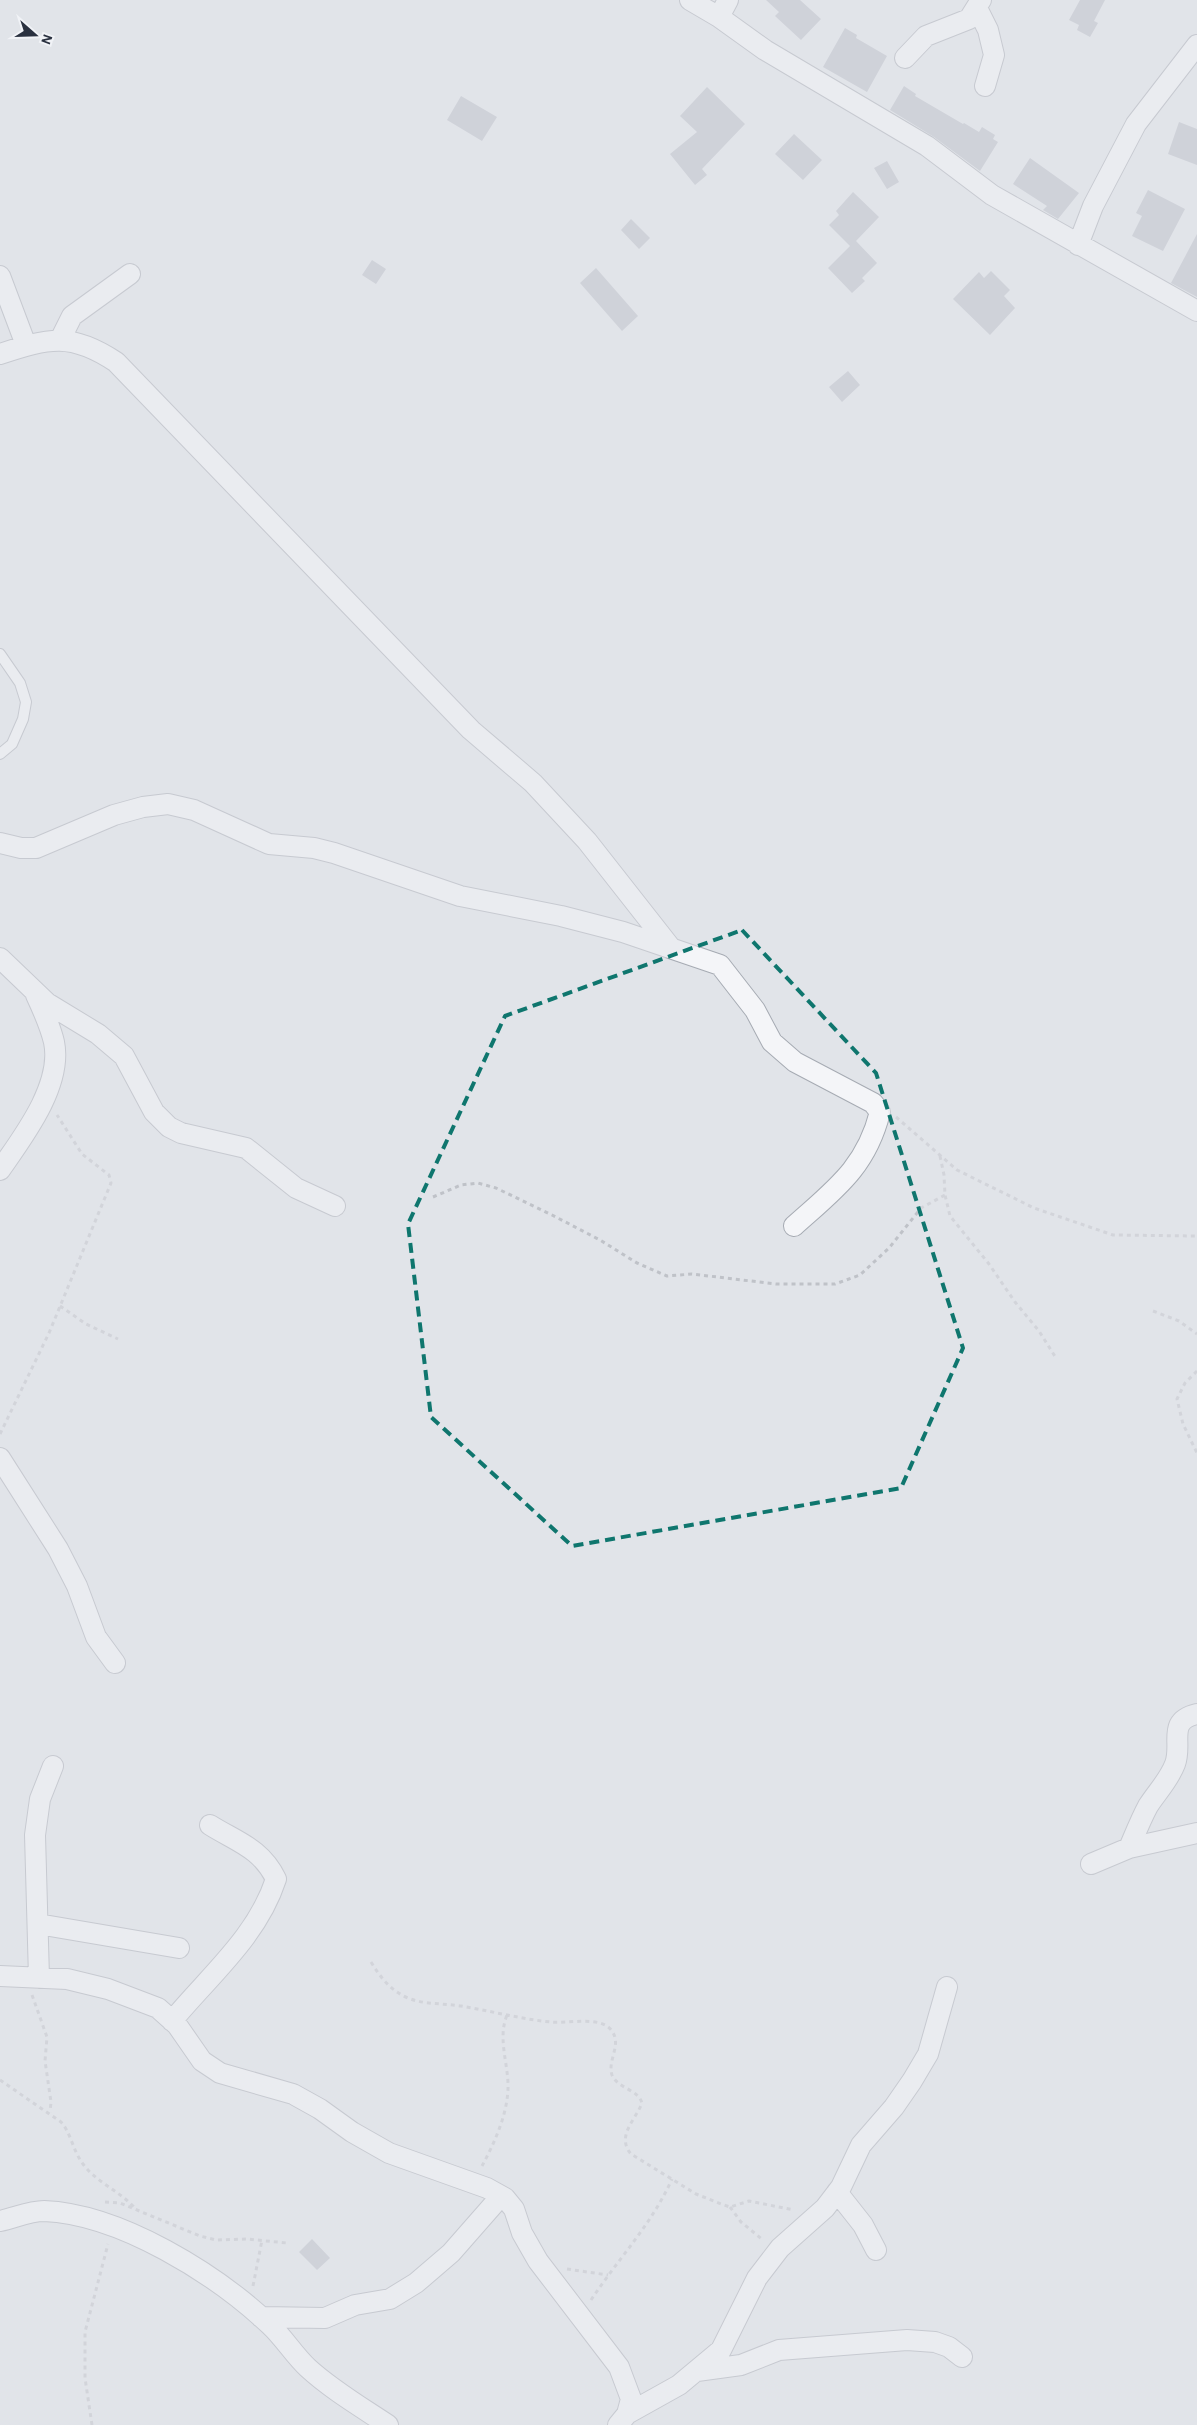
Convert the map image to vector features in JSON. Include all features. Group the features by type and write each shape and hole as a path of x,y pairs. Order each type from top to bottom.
{"street":[{"path":"690,0 724,8 765,50 926,146 992,195 1197,311"},
{"path":"905,58 926,36 969,20 979,4"},
{"path":"979,4 994,55 985,86"},
{"path":"1078,245 1094,206 1136,124 1197,44"},
{"path":"60,340 72,316 130,274"},
{"path":"0,276 26,345"},
{"path":"0,354 47,340 60,340 73,341 98,350 116,362 472,730 533,782 587,841 672,948"},
{"path":"0,843 21,848 36,848 114,815 144,807 168,804 194,810 269,844 314,848 334,853 460,896 561,916 672,948 720,965 754,1010 772,1042 795,1062 873,1103 880,1112 877,1125 865,1153 847,1178 794,1226"},
{"path":"0,958 47,1003 98,1034 124,1056 154,1112 168,1127 181,1133 246,1148 296,1188 335,1206"},
{"path":"0,1170 30,1126 52,1077 55,1061 54,1043 35,993"},
{"path":"0,1458 58,1549 77,1586 96,1637 115,1663"},
{"path":"1129,1848 1148,1806 1168,1778 1176,1762 1176,1735 1180,1724 1187,1716 1197,1714"},
{"path":"34,1978 38,1924 34,1868 35,1835 40,1799 52,1766"},
{"path":"172,2021 249,1933 264,1909 276,1879 270,1866 251,1847 229,1838 210,1826"},
{"path":"1091,1864 1129,1848 1197,1832"},
{"path":"38,1924 179,1948"},
{"path":"0,1976 67,1979 108,1989 158,2008 172,2021 202,2061 220,2073 293,2094 389,2153 473,2182 501,2196 514,2209 522,2232 546,2273 619,2367 630,2399 622,2420"},
{"path":"622,2420 679,2385 721,2350 757,2278 776,2254 816,2217 837,2192 860,2145 894,2107 928,2054 947,1987"},
{"path":"837,2192 863,2225 876,2250"},
{"path":"256,2313 325,2318 355,2306 390,2299 416,2283 451,2253 501,2196"},
{"path":"0,2221 42,2211 72,2214 114,2226 184,2260 229,2290 272,2326 307,2367 342,2395 388,2425"},
{"path":"697,2371 741,2365 779,2350 907,2340 935,2342 949,2348 962,2357"}],"lane":[{"path":"0,654 20,683 26,702 23,719 12,744 0,754"}],"path":[{"path":"0,1434 49,1333 111,1183 109,1175 82,1154 56,1114 41,1102"},
{"path":"878,1108 906,1124 957,1170 1034,1208 1113,1235 1197,1236"},
{"path":"940,1155 945,1195 950,1216 989,1264 1015,1302 1039,1331 1056,1358"},
{"path":"433,1197 461,1185 478,1183 496,1188 600,1240 637,1263 667,1276 692,1274 776,1284 835,1284 860,1275 889,1248 921,1208 945,1195"},
{"path":"60,1306 86,1324 118,1339"},
{"path":"1153,1311 1179,1321 1197,1334"},
{"path":"1197,1371 1185,1383 1177,1399 1183,1424 1197,1452"},
{"path":"371,1962 380,1977 393,1990 428,2004 459,2006 551,2022 592,2022 608,2027 614,2033 616,2042 611,2067 612,2075 615,2081 640,2098 642,2103 624,2136 624,2146 631,2154 696,2194 730,2207 742,2222 776,2254"},
{"path":"34,1978 47,2037 45,2061 51,2102 50,2113"},
{"path":"473,2182 492,2145 508,2098 503,2035 507,2015"},
{"path":"0,2080 50,2113 66,2127 82,2162 91,2174 124,2196 136,2209"},
{"path":"580,2317 608,2275 648,2224 672,2179"},
{"path":"730,2207 748,2201 781,2206 816,2217"},
{"path":"103,2202 120,2203 200,2236 216,2240 262,2240 287,2243"},
{"path":"92,2425 85,2378 85,2332 102,2262 114,2226"},
{"path":"256,2313 253,2279 262,2240"},
{"path":"546,2273 571,2268 608,2275"}],"highlighted area":[{"path":"742,930 876,1073 963,1348 901,1488 572,1546 431,1417 408,1224 505,1016"}],"building":[{"path":"766,0 800,0 821,19 801,40 775,16 779,12"},
{"path":"1080,0 1105,0 1094,21 1098,23 1090,37 1077,30 1079,25 1069,20"},
{"path":"845,28 857,35 856,38 887,56 867,92 823,67"},
{"path":"904,86 916,94 915,96 963,124 979,132 982,127 995,135 993,139 998,142 980,171 934,137 890,110"},
{"path":"707,87 745,124 702,169 707,175 695,185 670,154 697,132 680,116"},
{"path":"461,96 497,117 482,141 447,120"},
{"path":"1179,122 1197,129 1197,165 1168,154"},
{"path":"794,134 822,160 803,180 775,154"},
{"path":"1030,158 1079,193 1058,219 1043,210 1047,206 1013,184"},
{"path":"887,161 899,182 887,189 874,168"},
{"path":"1148,190 1185,209 1163,251 1132,236 1142,216 1136,213"},
{"path":"853,192 879,217 856,241 877,263 862,278 865,281 852,293 828,268 850,246 829,225 839,215 836,211"},
{"path":"631,219 650,238 639,249 621,230"},
{"path":"1197,234 1197,297 1171,283"},
{"path":"372,260 386,269 376,284 362,275"},
{"path":"596,268 638,316 622,331 580,283"},
{"path":"991,271 1010,290 1004,296 1015,308 990,335 953,299 979,272 984,278"},
{"path":"848,371 860,385 842,402 829,387"},
{"path":"312,2239 330,2258 317,2270 299,2252"}]}
